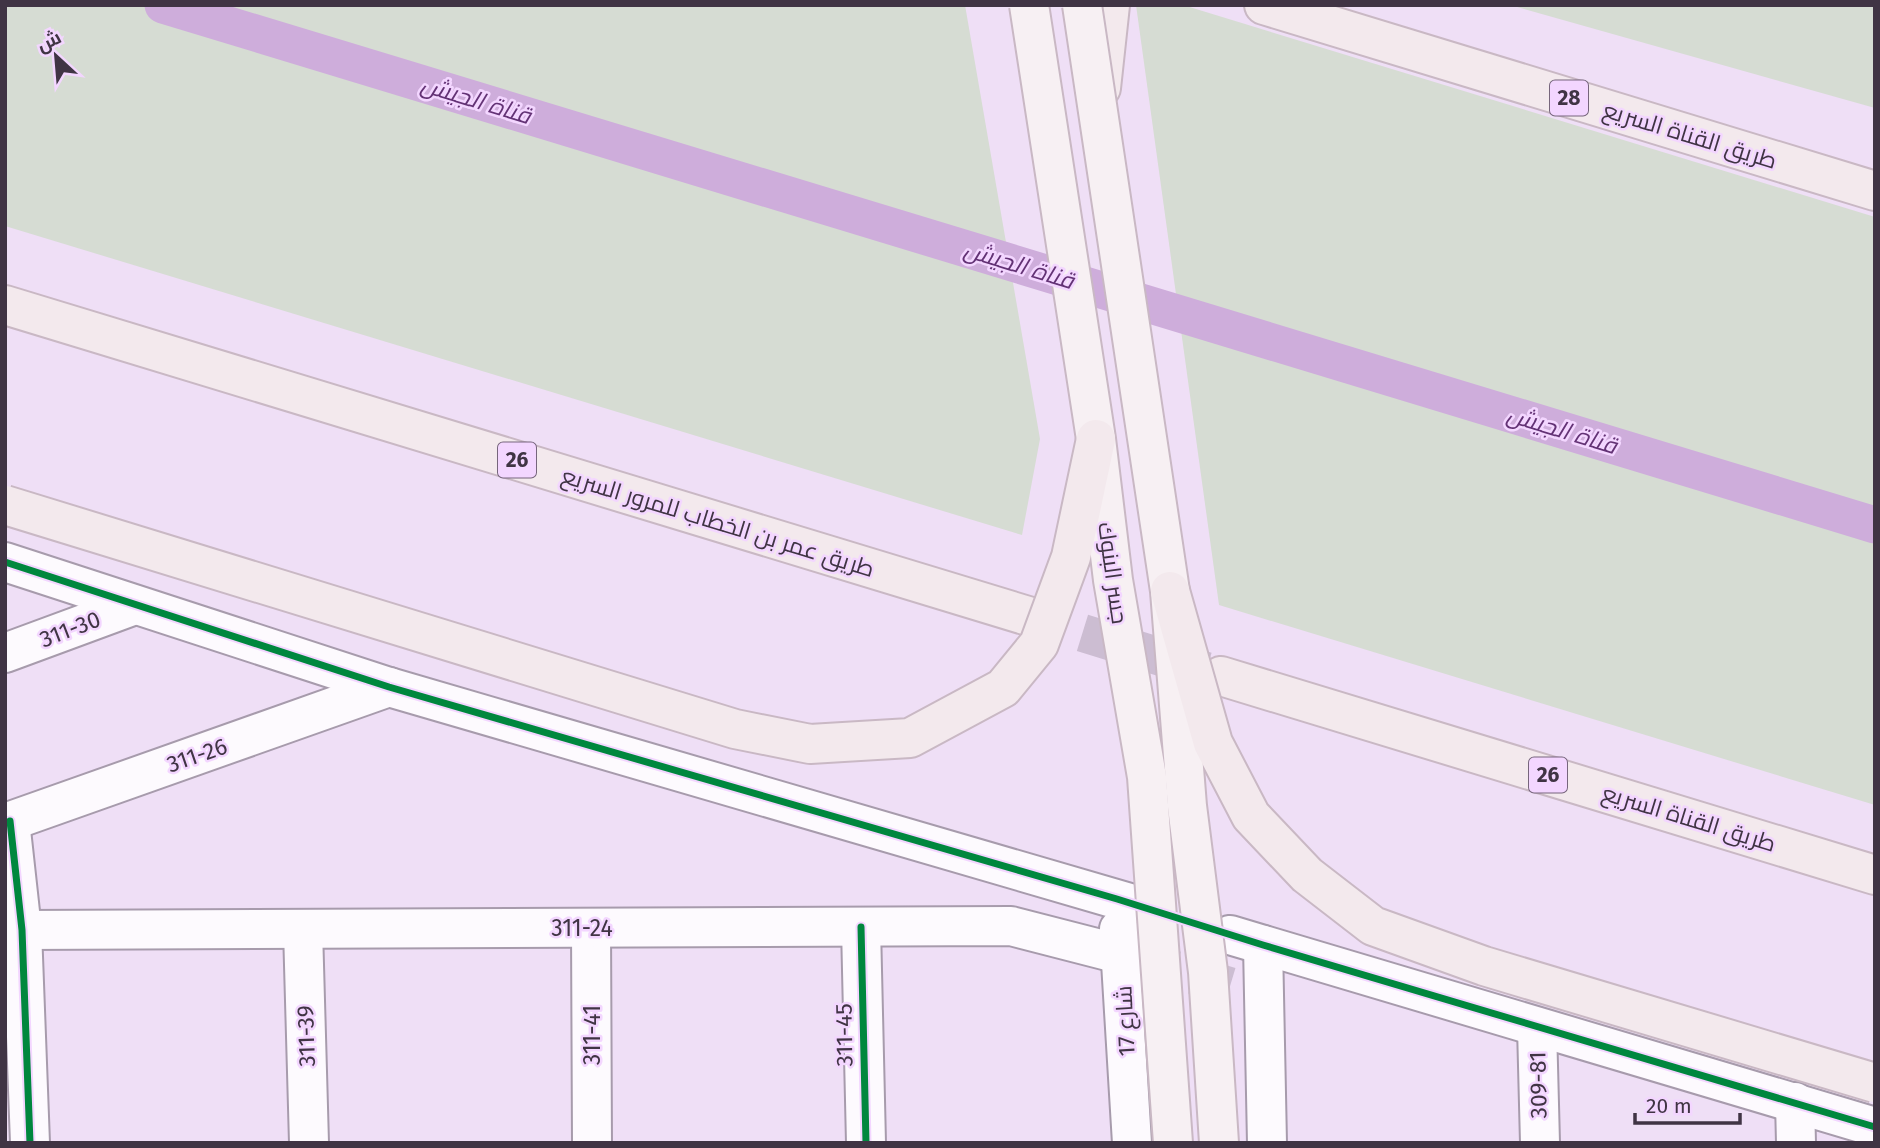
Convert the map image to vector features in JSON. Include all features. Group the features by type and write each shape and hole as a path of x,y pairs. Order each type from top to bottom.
{"highway":[{"path":"1099,111 1110,5"},
{"name":"طريق القناة السريع","path":"1264,5 1875,191"},
{"name":"طريق عمر بن الخطاب للمرور السريع","path":"5,305 1028,616"},
{"path":"5,324 102,351 339,406"},
{"path":"5,505 735,729 810,744 876,741 911,738 1003,688 1039,643 1071,556 1096,439"},
{"path":"1170,591 1213,743 1251,816 1307,875 1374,926 1485,966 1875,1083"},
{"name":"طريق القناة السريع","path":"1221,676 1875,875"}],"main road":[{"name":"جسر البنوك","path":"1030,5 1096,439 1113,580 1147,777 1172,1143"},
{"path":"1082,5 1170,591 1187,806 1208,972 1219,1143"}],"street":[{"path":"5,562 389,687"},
{"name":"311-30","path":"5,653 135,605"},
{"name":"311-26","path":"8,822 389,687"},
{"name":"شارع 17","path":"389,687 1125,902 1130,956 1132,1143"},
{"path":"8,822 22,930 30,1143"},
{"name":"311-24","path":"22,930 1011,926 1130,956"},
{"name":"311-45","path":"861,927 866,1143"},
{"name":"311-41","path":"591,928 592,1143"},
{"name":"311-39","path":"303,929 309,1143"},
{"path":"1267,1143 1248,992 1246,940 1875,1127"},
{"name":"309-81","path":"1537,1027 1539,1143"},
{"path":"1795,1102 1796,1143"}],"shaded area":[{"path":"5,5 965,5 1040,439 1022,535 5,226"},
{"path":"1136,5 1183,5 1875,217 1875,805 1219,605"},
{"path":"1510,5 1875,5 1875,108"}],"waterway":[{"name":"قناة الجيش","path":"163,5 1875,525"}],"tunnel":[{"path":"1028,616 1206,671"},
{"path":"1139,959 1233,987"}],"cycle path":[{"path":"5,562 389,687 1117,899 1875,1127"},
{"path":"10,821 22,930 30,1143"},
{"path":"861,927 866,1143"}]}
